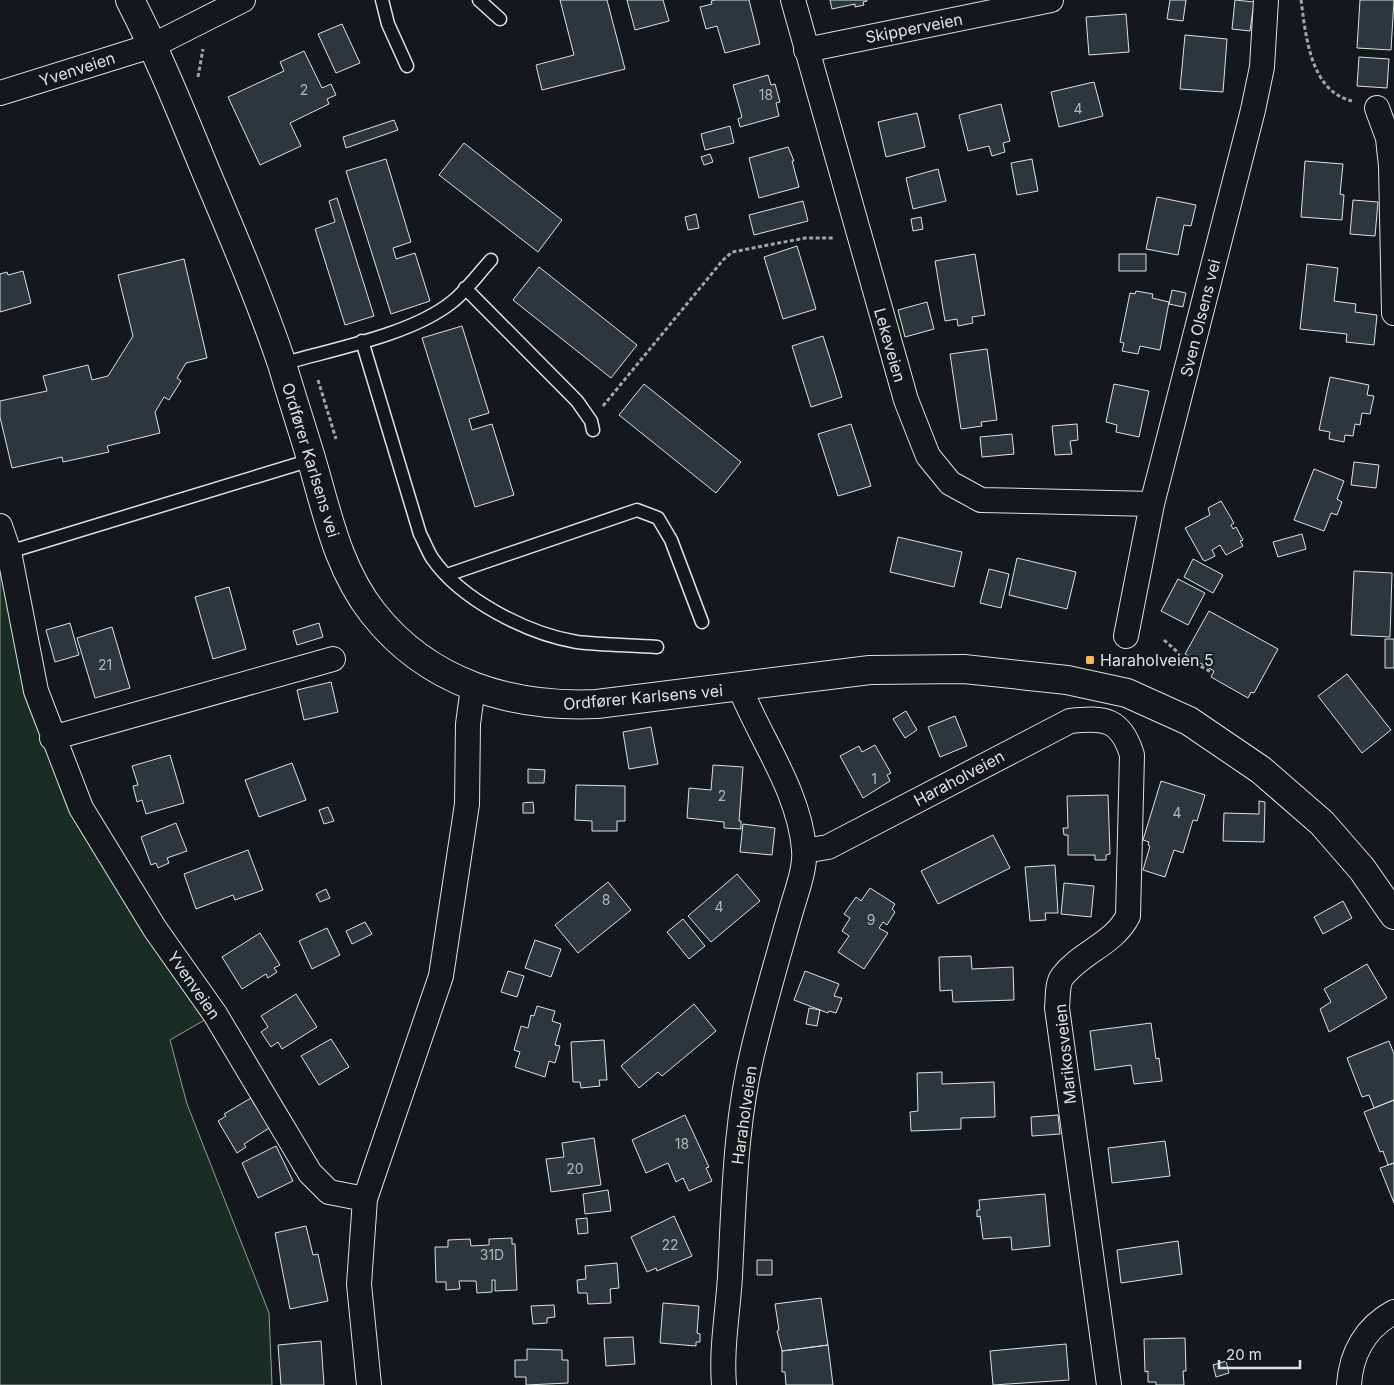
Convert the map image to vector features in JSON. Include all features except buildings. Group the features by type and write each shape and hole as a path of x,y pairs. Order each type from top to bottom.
{"street":[{"name":"Ordfører Karlsens vei","path":"130,0 154,44 258,296 282,364 344,568 362,598 393,634 416,654 442,671 473,687 527,702 567,706 740,688 870,670 964,669 1067,680 1127,692 1189,721 1261,770 1322,823 1362,869 1394,915"},
{"name":"Yvenveien","path":"0,93 154,44 243,0"},
{"name":"Lekeveien","path":"793,0 906,400 928,456 950,482 981,500 1152,504"},
{"name":"Skipperveien","path":"806,50 1051,0"},
{"name":"Sven Olsens vei","path":"1126,636 1152,504 1253,110 1262,67 1266,0"},
{"path":"1377,108 1388,138 1391,166 1394,313"},
{"name":"Yvenveien","path":"0,526 9,552 36,691 52,738 81,808 155,929 215,1014 310,1173 329,1192 365,1199"},
{"path":"52,738 332,660"},
{"path":"368,1385 359,1284 365,1199 441,976 467,804 468,724 473,687"},
{"name":"Haraholveien","path":"724,1385 722,1363 729,1288 738,1137 753,1048 798,886 804,851 796,808 740,688"},
{"name":"Haraholveien","path":"804,851 828,847 1070,721 1087,719 1116,725"},
{"name":"Marikosveien","path":"1109,1385 1057,1008 1061,978 1086,955 1112,938 1122,928 1128,916 1132,755 1126,737 1116,725"},
{"path":"1349,1385 1359,1343 1380,1320 1394,1312"}],"lane":[{"path":"382,0 388,24 407,66"},
{"path":"478,0 500,19"},
{"path":"282,364 389,333 428,317 453,301 491,260"},
{"path":"466,288 577,401 592,425"},
{"path":"362,341 420,534 432,557 447,575 482,604 520,626 576,642 657,647"},
{"path":"9,552 311,460"},
{"path":"447,575 637,510 658,518 670,540 702,622"}],"path":[{"path":"1301,0 1312,56 1324,83 1342,99 1377,108"},
{"path":"201,84 197,75 203,46"},
{"path":"592,425 723,260 732,252 805,238 837,238 858,232"},
{"path":"309,356 339,448"},
{"path":"1164,640 1182,656 1212,672"}],"green space":[{"path":"0,526 52,738 215,1014 170,1040 187,1104 269,1313 272,1385 0,1385"}],"place":[{"name":"Haraholveien 5","path":"1090,660"}]}
